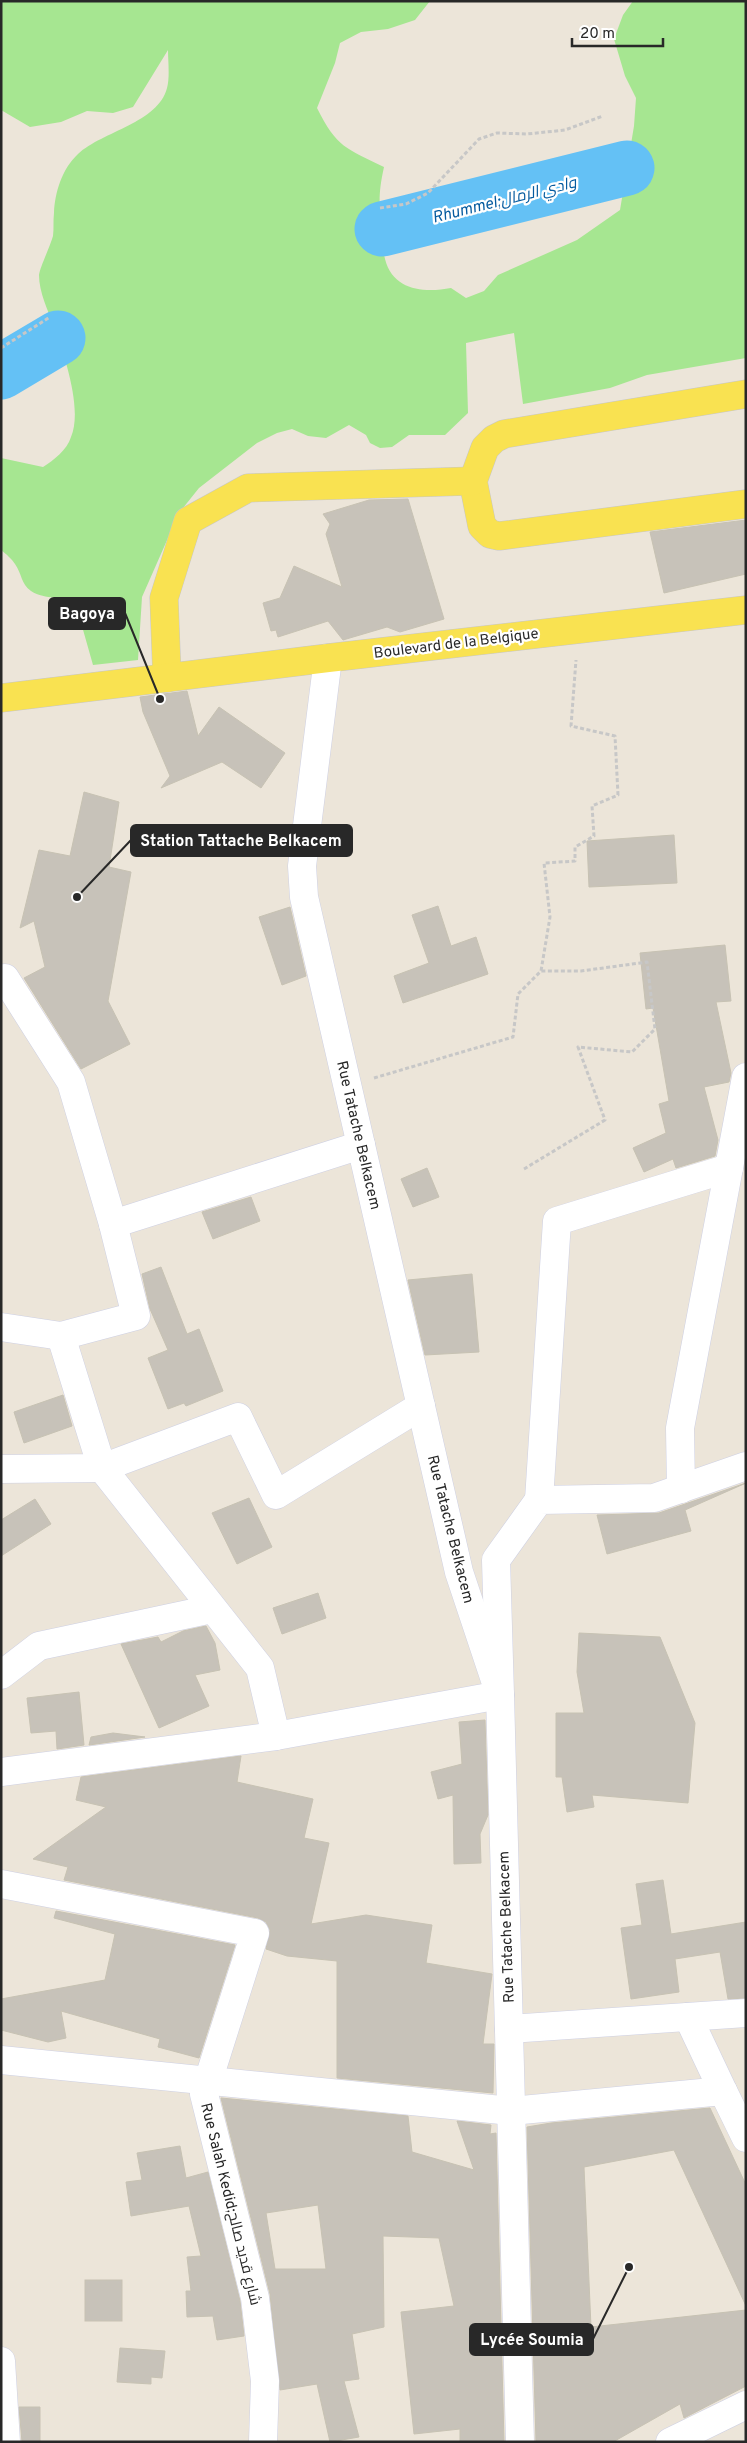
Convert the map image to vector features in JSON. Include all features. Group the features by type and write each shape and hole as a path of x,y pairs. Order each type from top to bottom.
{"main road":[{"path":"746,394 504,434 494,439 484,448 474,481 482,526 490,534 499,536 746,504"},
{"path":"161,678 164,598 188,521 248,488 474,481"},
{"name":"Boulevard de la Belgique","path":"1,698 746,610"}],"street":[{"name":"Rue Tatache Belkacem","path":"328,658 302,866 304,897 459,1572 500,1695 520,2442"},
{"path":"1,980 4,978 71,1082 113,1224 136,1316 61,1336 1,1327"},
{"path":"681,1489 680,1428 746,1077"},
{"path":"113,1224 361,1145"},
{"path":"1,1772 276,1736 500,1695 496,1560 538,1500 557,1221 729,1168"},
{"path":"61,1336 102,1468 260,1668 276,1736"},
{"path":"1,1470 102,1468 238,1417 276,1494 421,1406"},
{"path":"538,1500 654,1498 746,1466"},
{"path":"1,1675 39,1646 212,1609"},
{"name":"Rue Salah Kedid;شارع قديد صالح","path":"1,1884 255,1933 204,2094 255,2298 265,2381 263,2442"},
{"path":"509,2028 746,2013"},
{"path":"688,2017 746,2138"},
{"path":"1,2060 511,2111 723,2091"},
{"path":"1,2361 6,2442"},
{"path":"670,2442 746,2405"}],"path":[{"path":"380,208 406,204 428,193 479,139 497,133 527,134 565,130 603,116"},
{"path":"1,348 50,317"},
{"path":"348,1086 513,1037 518,994 541,971 550,917 544,863 575,861 575,847 594,836 592,806 618,795 614,736 571,726 579,629"},
{"path":"524,1169 605,1120 578,1047 632,1052 655,1029 647,962 581,971 541,971"}],"green space":[{"path":"1,1 430,1 415,20 388,29 361,32 340,43 335,63 317,108 337,139 351,151 384,167 380,199 383,249 389,270 395,278 403,284 421,289 441,290 451,288 466,298 484,291 498,275 577,240 620,210 634,126 636,98 625,76 614,39 623,15 633,1 746,1 746,358 647,375 610,388 523,404 514,333 466,343 468,413 445,435 409,435 392,447 380,448 370,443 366,435 349,425 326,438 308,436 292,429 277,433 257,443 199,488 179,513 142,597 138,660 93,665 76,605 66,600 43,596 31,591 25,585 14,562 1,550 1,458 43,467 60,454 69,442 74,425 74,397 63,352 42,295 39,281 41,267 53,236 55,205 60,181 72,160 78,154 101,139 141,118 153,110 162,100 168,84 168,50 133,107 113,113 87,111 61,122 30,127 1,110"}],"building":[{"path":"408,499 444,619 400,632 387,627 343,640 328,621 278,637 276,630 271,631 263,603 280,598 294,566 342,587 326,534 330,524 323,514 369,500"},
{"path":"746,520 746,574 664,593 650,532"},
{"path":"187,691 198,736 219,707 285,753 261,788 222,762 161,788 170,776 143,712 140,697"},
{"path":"84,792 119,802 109,867 131,872 108,1001 130,1044 81,1069 24,978 45,967 34,921 20,928 39,850 70,856"},
{"path":"674,835 677,883 589,887 587,841"},
{"path":"438,906 451,946 476,937 488,974 403,1003 394,976 429,963 412,915"},
{"path":"290,907 306,976 282,985 259,917"},
{"path":"725,945 731,1001 716,1002 731,1073 729,1082 704,1087 718,1140 715,1156 676,1168 673,1159 644,1172 633,1148 666,1133 659,1104 669,1101 653,1008 646,1009 640,953"},
{"path":"427,1168 439,1197 413,1207 401,1179"},
{"path":"251,1197 260,1221 213,1239 202,1212"},
{"path":"161,1267 187,1334 199,1329 223,1391 186,1406 184,1403 168,1409 148,1358 168,1350 150,1309 142,1274"},
{"path":"472,1274 479,1352 425,1355 408,1280"},
{"path":"63,1395 72,1426 24,1443 14,1412"},
{"path":"746,1483 685,1510 691,1531 607,1554 597,1515 659,1513"},
{"path":"249,1498 272,1547 237,1564 212,1513"},
{"path":"35,1499 51,1524 1,1556 1,1520"},
{"path":"318,1593 326,1618 282,1634 273,1608"},
{"path":"206,1626 215,1643 220,1670 195,1675 209,1706 159,1728 121,1644 158,1637 161,1642 183,1631"},
{"path":"579,1633 660,1637 695,1723 688,1803 592,1795 594,1807 567,1812 562,1777 556,1777 556,1713 584,1713 577,1672"},
{"path":"79,1692 84,1745 57,1749 56,1731 31,1733 27,1698"},
{"path":"485,1720 488,1815 480,1834 481,1863 454,1864 453,1795 438,1799 431,1772 462,1764 459,1722"},
{"path":"113,1733 145,1737 89,1745 91,1737"},
{"path":"241,1756 237,1782 313,1799 304,1838 329,1843 311,1924 366,1915 432,1925 426,1963 492,1974 483,2044 494,2044 493,2093 337,2078 337,1961 287,1956 266,1949 270,1930 266,1922 258,1918 64,1880 68,1867 33,1859 106,1807 76,1800 81,1777"},
{"path":"663,1880 671,1934 746,1922 746,1998 728,1999 720,1952 675,1959 679,1992 631,1999 621,1928 642,1925 636,1884"},
{"path":"56,1911 235,1945 199,2058 158,2047 160,2039 61,2011 66,2038 48,2042 1,2030 1,1999 105,1980 115,1934 54,1918"},
{"path":"221,2098 408,2116 412,2152 474,2170 457,2121 491,2125 490,2134 496,2133 504,2442 460,2442 460,2429 414,2434 401,2312 454,2306 439,2238 383,2236 384,2327 352,2334 359,2379 344,2381 359,2437 330,2442 317,2384 280,2390 270,2294","holes":["318,2205 326,2269 275,2269 266,2213"]},
{"path":"710,2108 746,2185 746,2306 674,2150 584,2167 591,2327 746,2310 746,2386 684,2418 680,2404 613,2442 536,2442 527,2127 551,2123"},
{"path":"180,2146 186,2178 208,2172 240,2301 244,2336 217,2340 213,2316 187,2317 186,2291 191,2291 187,2257 201,2256 189,2206 131,2216 126,2182 142,2180 137,2153"},
{"path":"85,2280 122,2280 122,2321 85,2321"},
{"path":"120,2348 165,2351 162,2378 151,2377 151,2384 117,2382"},
{"path":"19,2407 40,2407 40,2442 22,2442"}],"waterway":[{"name":"Rhummel;وادي الرمال","path":"382,229 627,168"},
{"path":"1,372 58,338"}],"place":[{"name":"Bagoya","path":"160,699"},
{"name":"Station Tattache Belkacem","path":"77,897"},
{"name":"Lycée Soumia","path":"629,2267"}]}
